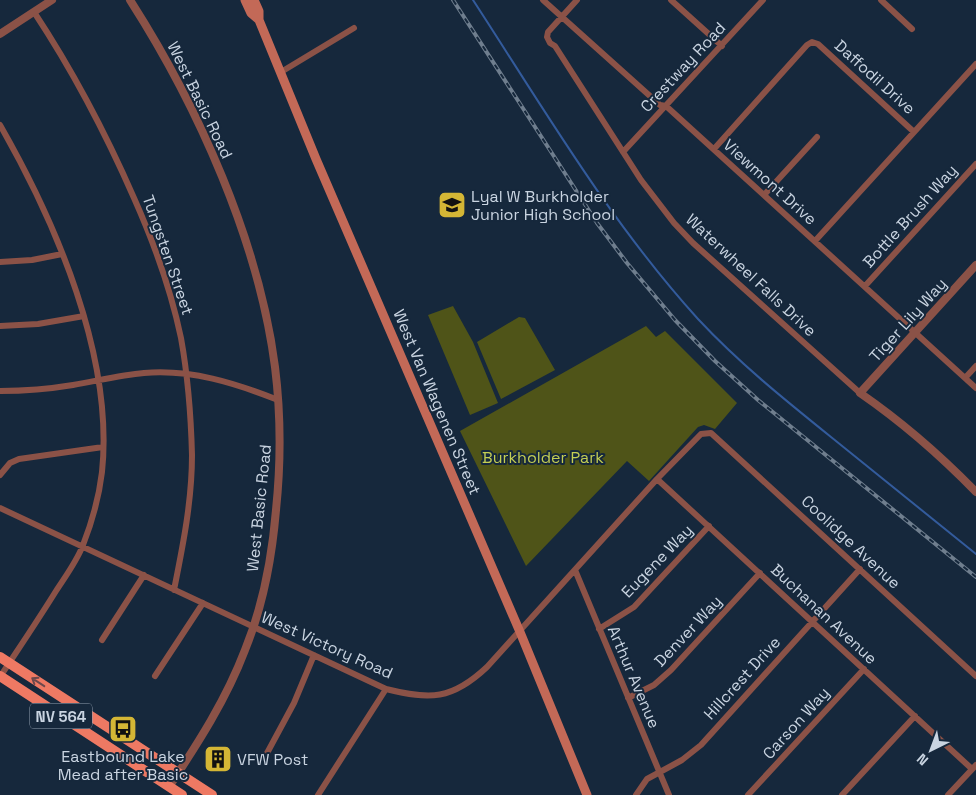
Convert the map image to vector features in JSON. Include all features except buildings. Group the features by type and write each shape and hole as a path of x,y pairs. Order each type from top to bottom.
{"main road":[{"name":"West Van Wagenen Street","path":"245,0 251,14 259,20"},
{"name":"West Van Wagenen Street","path":"254,0 259,11 259,20 316,159 520,632 587,795"},
{"name":"NV 564","path":"0,657 212,795"},
{"name":"NV 564","path":"0,676 182,795"}],"street":[{"path":"0,34 52,0"},
{"name":"West Basic Road","path":"130,0 155,39 187,101 236,214 252,259 265,311 275,366 278,400 280,470 274,533 266,579 254,627 226,696 169,786"},
{"name":"Viewmont Drive","path":"543,0 660,105 666,106 714,149 976,388"},
{"path":"562,17 578,0"},
{"path":"671,0 722,46"},
{"name":"Crestway Road","path":"623,152 763,0"},
{"path":"881,0 912,29"},
{"name":"Tungsten Street","path":"34,12 89,103 120,166 142,217 168,287 187,374 191,427 190,491 186,532 174,590"},
{"name":"Waterwheel Falls Drive","path":"562,17 548,32 547,37 550,43 555,46 623,152 659,203 688,238 860,393 913,433 946,462 976,492"},
{"path":"280,72 354,28"},
{"name":"Daffodil Drive","path":"714,149 807,45 812,42 818,44 914,132"},
{"path":"815,242 976,64"},
{"path":"0,125 40,202 62,254 84,316 98,380 103,429 102,473 96,506 83,547 0,676"},
{"path":"764,195 817,137"},
{"name":"Bottle Brush Way","path":"864,286 976,164"},
{"path":"0,262 32,260 62,254"},
{"name":"Tiger Lily Way","path":"860,393 976,265"},
{"path":"0,326 38,324 84,316"},
{"path":"965,378 976,366"},
{"path":"0,391 18,391 71,385 146,373 187,374 218,379 278,400"},
{"name":"West Victory Road","path":"0,508 386,689 414,696 431,696 458,690 475,679 520,632 657,479 700,434 706,432"},
{"name":"Coolidge Avenue","path":"706,432 714,435 976,676"},
{"path":"0,475 10,463 19,459 103,448"},
{"name":"Buchanan Avenue","path":"657,479 915,716 974,767"},
{"name":"Eugene Way","path":"599,629 634,607 709,526"},
{"name":"Hillcrest Drive","path":"636,795 647,779 682,760 701,745 860,569"},
{"name":"Arthur Avenue","path":"574,570 669,795"},
{"name":"Denver Way","path":"628,698 654,686 671,670 760,573"},
{"path":"102,640 144,575"},
{"path":"155,676 202,603"},
{"path":"266,755 294,704 314,655"},
{"name":"Carson Way","path":"748,795 864,668"},
{"path":"318,795 386,689"},
{"path":"842,795 915,716"},
{"path":"948,795 974,767"}],"green space":[{"path":"453,306 473,342 498,403 470,415 428,315"},
{"path":"519,317 525,318 555,370 501,399 477,342"},
{"name":"Burkholder Park","path":"646,326 656,337 665,331 737,403 715,429 704,425 698,427 649,481 627,461 526,566 460,431"}],"waterway":[{"path":"473,0 607,204 666,282 698,319 746,366 780,395 976,554"}],"railway":[{"path":"453,0 597,223 627,263 675,320 715,361 758,400 976,577"}],"place":[{"name":"Lyal W Burkholder Junior High School","path":"452,205"},
{"name":"Eastbound Lake Mead after Basic","path":"123,729"},
{"name":"VFW Post","path":"218,759"}]}
